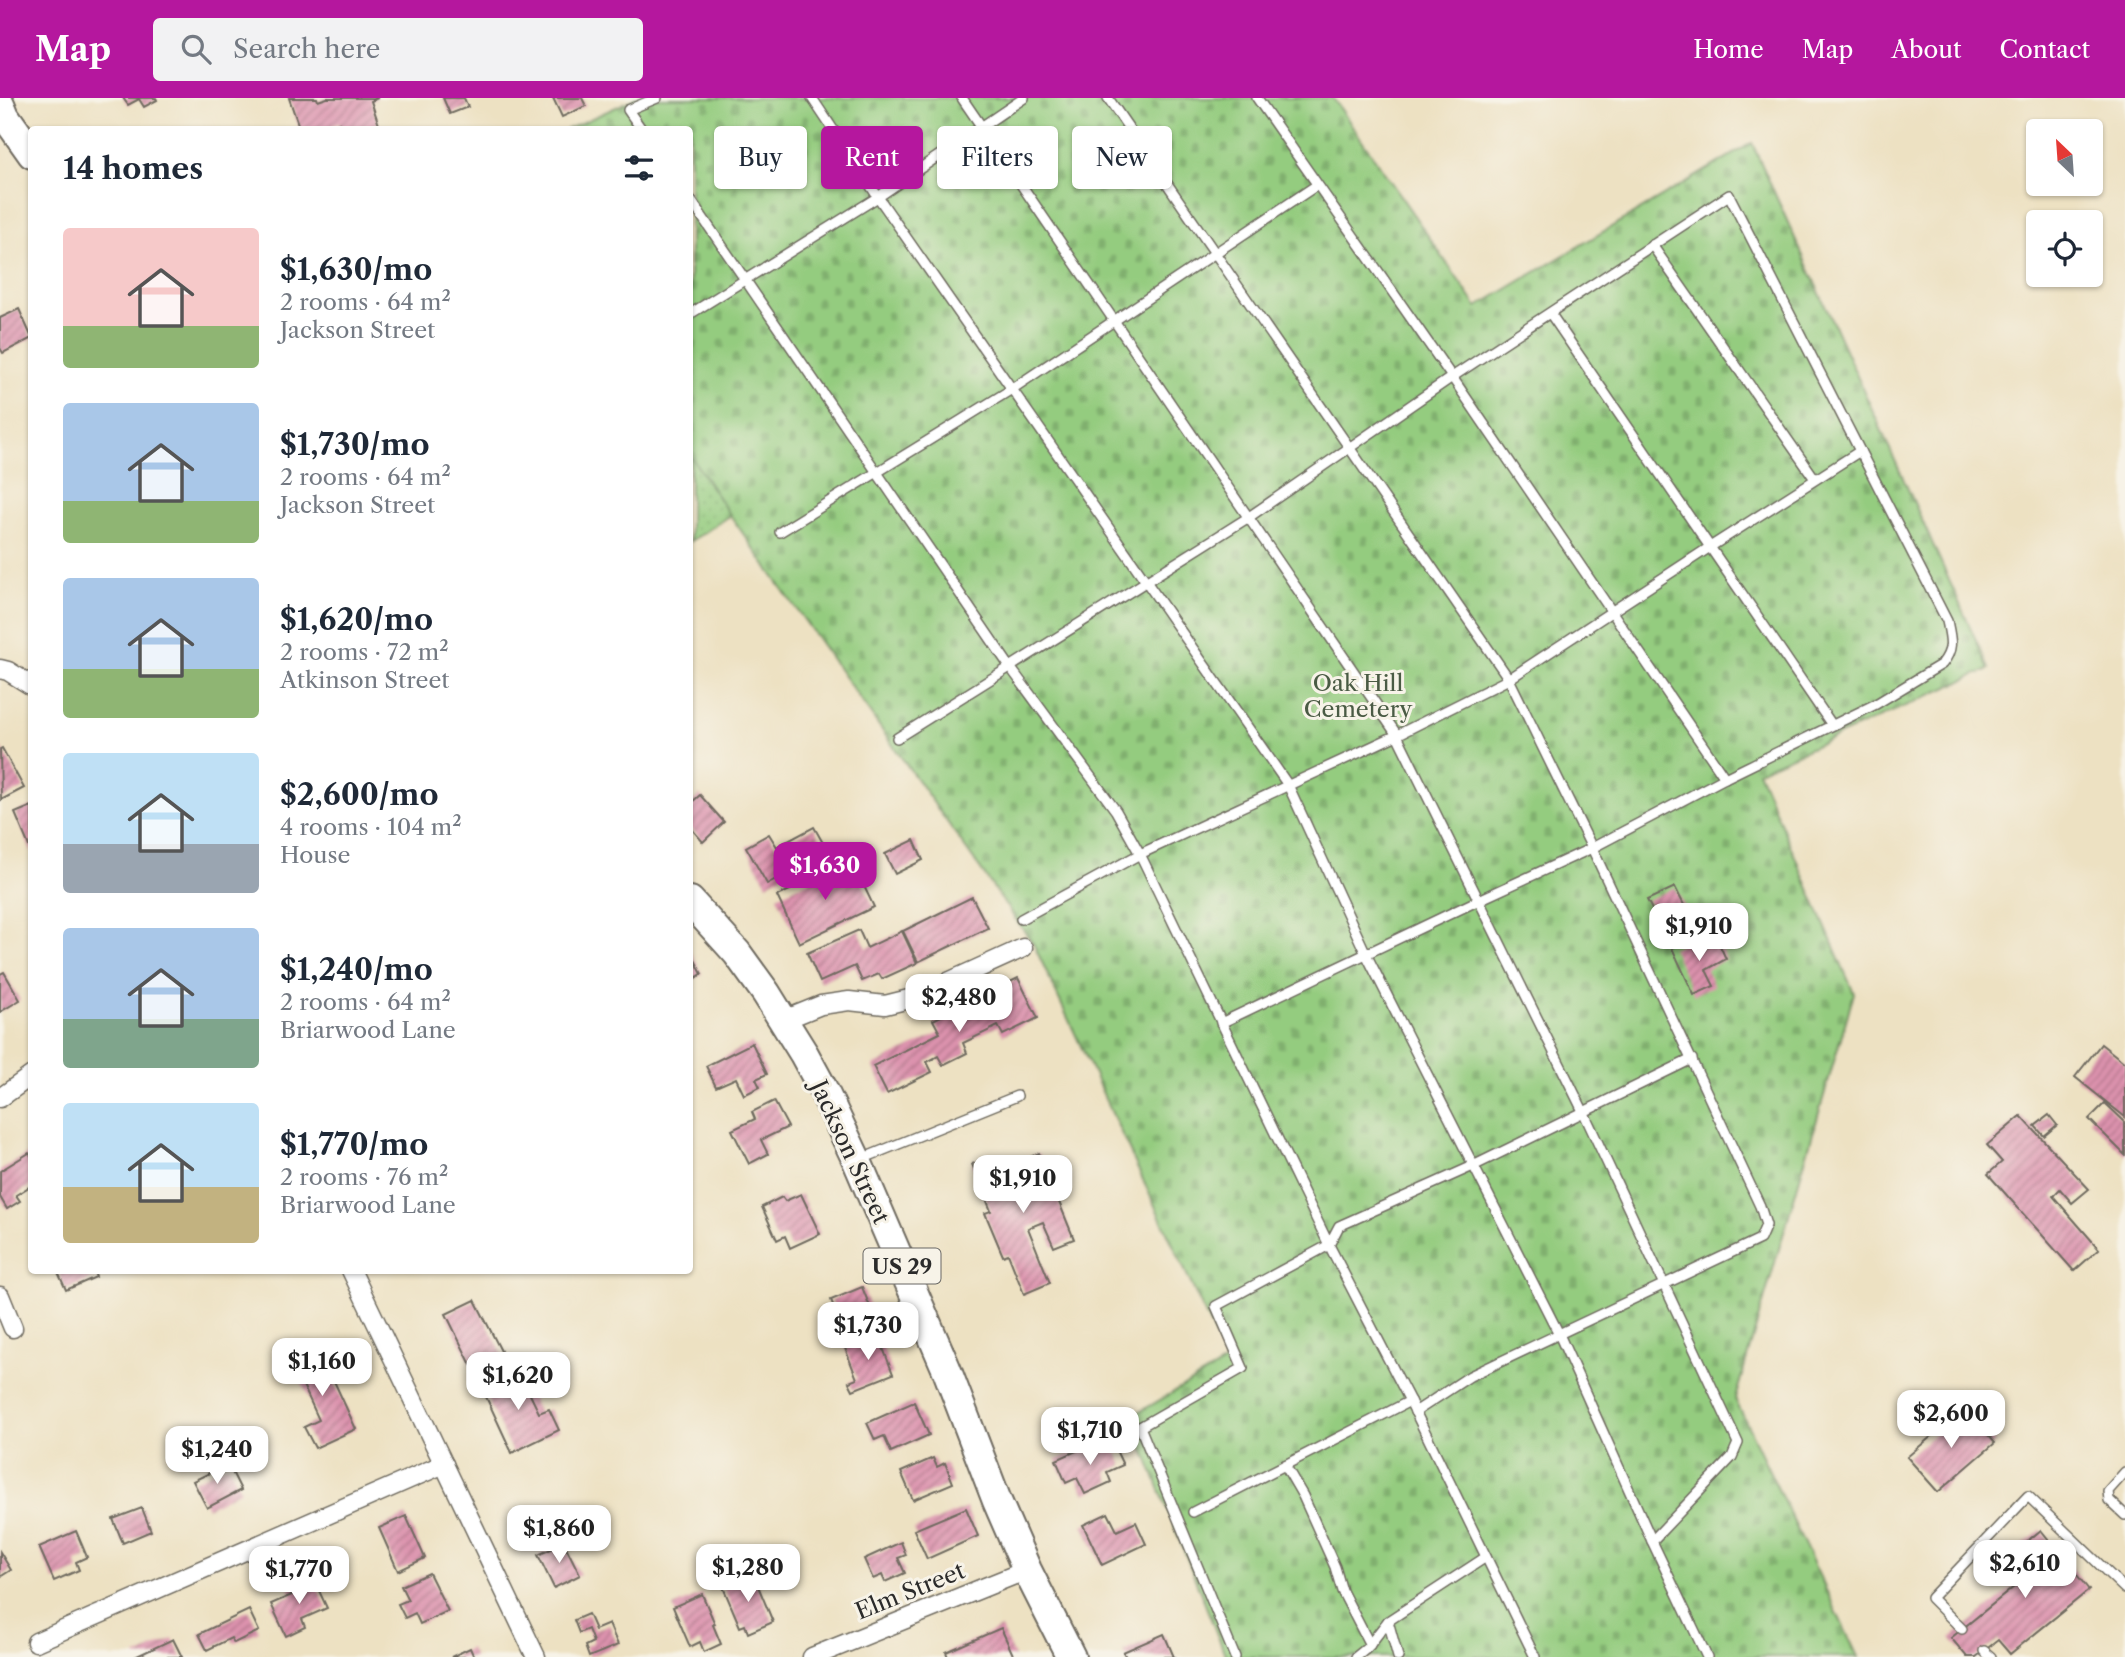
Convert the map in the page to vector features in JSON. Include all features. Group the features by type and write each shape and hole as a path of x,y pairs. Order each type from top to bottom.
{"main road":[{"path":"0,104 5,116 28,148"},
{"name":"Jackson Street","path":"693,904 737,953 784,1020 823,1089 946,1368 997,1501 1027,1570 1071,1657"}],"street":[{"path":"0,669 28,684"},
{"path":"784,1020 821,1005 849,1002 885,1005 913,998 1023,948"},
{"path":"0,1098 28,1078"},
{"path":"353,1274 536,1657"},
{"path":"0,1296 13,1328"},
{"path":"36,1642 444,1464"},
{"name":"Elm Street","path":"812,1657 1027,1570"}],"lane":[{"path":"639,126 628,110 657,98"},
{"path":"812,98 878,197 1288,785 1366,954 1558,1332 1707,1657"},
{"path":"962,98 982,126 1024,98"},
{"path":"1108,98 1509,679 1692,1059 1760,1206 1766,1225 1760,1239 1558,1332 1470,1376 1415,1412"},
{"path":"1256,98 1452,377 1725,778"},
{"path":"693,312 878,197 937,157"},
{"path":"780,532 1013,389 1317,186"},
{"path":"1025,189 1398,735 1583,1111 1738,1443 1732,1457 1652,1541"},
{"path":"897,738 1248,517 1452,377 1729,195 1947,621 1951,639 1949,654 1942,664 1876,704 1725,778 1592,848 1221,1023"},
{"path":"693,203 1010,667 1116,811 1140,854 1329,1245 1410,1401 1535,1657"},
{"path":"1652,245 1815,479"},
{"path":"1550,313 1832,725"},
{"path":"1021,919 1140,854 1398,735 1509,679 1860,451"},
{"path":"1235,1657 1140,1427 1243,1368 1216,1306 1329,1245 1339,1226 1473,1166 1692,1059"},
{"path":"857,1161 1017,1096"},
{"path":"1193,1512 1410,1401"},
{"path":"1285,1465 1303,1496 1335,1567 1342,1591 1370,1645"},
{"path":"2125,1472 2108,1491 2109,1500 2125,1514"},
{"path":"1962,1629 1931,1598 2028,1496 2125,1590"},
{"path":"1356,1657 1370,1645 1388,1621 1486,1557"},
{"path":"1388,1621 1398,1657"}],"green space":[{"name":"Oak Hill Cemetery","path":"636,98 1333,98 1477,307 1752,143 1989,669 1758,771 1854,993 1735,1399 1858,1657 1226,1657 1131,1417 1227,1361 1034,945 693,460 693,126 575,126"},
{"path":"693,460 730,515 693,539"}],"building":[{"path":"123,98 157,100 144,107 139,99 128,105"},
{"path":"289,98 317,98 318,101 327,98 378,98 371,101 379,125 377,126 340,126 339,123 332,126 299,126"},
{"path":"443,98 464,98 468,107 450,114"},
{"path":"553,98 582,98 586,106 562,117"},
{"path":"19,309 28,329 28,340 3,353 0,348 0,318"},
{"path":"2,748 24,788 1,800 0,749"},
{"path":"700,795 724,822 703,842 693,830 693,801"},
{"path":"28,808 28,844 15,813"},
{"path":"814,827 827,850 767,884 746,847 769,834 777,847"},
{"path":"914,840 923,860 895,874 885,854"},
{"path":"852,861 874,907 799,943 777,896"},
{"path":"1675,887 1688,913 1661,927 1647,900"},
{"path":"972,897 988,928 918,962 903,931"},
{"path":"859,930 867,948 902,931 917,963 882,979 879,974 862,981 855,966 820,982 807,953"},
{"path":"1691,939 1696,950 1717,939 1726,959 1706,970 1714,986 1694,995 1672,948"},
{"path":"693,956 702,974 693,979"},
{"path":"4,972 20,1000 0,1012 0,974"},
{"path":"1018,978 1038,1018 1003,1035 998,1026 963,1043 967,1053 943,1065 938,1056 927,1062 932,1072 887,1094 873,1066 940,1033 933,1020"},
{"path":"752,1043 767,1074 756,1079 760,1087 744,1095 736,1078 716,1087 706,1066"},
{"path":"2101,1044 2125,1063 2125,1117 2075,1077"},
{"path":"774,1101 788,1127 761,1140 768,1154 749,1164 732,1130 755,1119 752,1112"},
{"path":"2105,1103 2125,1122 2125,1155 2089,1119"},
{"path":"2049,1115 2057,1125 2044,1136 2035,1126"},
{"path":"2021,1116 2089,1189 2072,1203 2060,1189 2053,1196 2099,1249 2074,1271 1988,1174 2002,1162 1987,1145"},
{"path":"1039,1153 1074,1239 1054,1247 1043,1222 1028,1228 1050,1283 1024,1294 1008,1254 1003,1256 985,1213 991,1211 972,1164 987,1158 991,1168 1002,1163 1008,1178 1023,1172 1019,1162"},
{"path":"28,1154 28,1188 16,1195 20,1201 7,1209 0,1197 0,1171"},
{"path":"801,1194 820,1234 790,1248 785,1236 777,1240 762,1207 782,1197 785,1201"},
{"path":"59,1274 95,1274 96,1277 66,1290"},
{"path":"862,1287 873,1314 842,1327 831,1300"},
{"path":"475,1300 503,1355 473,1369 446,1314"},
{"path":"878,1335 893,1374 853,1390 849,1382 857,1379 845,1348"},
{"path":"317,1344 356,1429 315,1448 304,1427 319,1420 290,1357"},
{"path":"513,1370 521,1386 525,1384 539,1413 549,1409 559,1430 512,1453 481,1386"},
{"path":"914,1402 929,1435 891,1452 884,1436 875,1440 867,1423"},
{"path":"1965,1408 1995,1443 1938,1492 1907,1457"},
{"path":"1092,1444 1096,1451 1113,1444 1123,1465 1107,1472 1111,1482 1085,1494 1077,1478 1066,1483 1056,1460"},
{"path":"933,1458 937,1467 945,1463 953,1483 913,1500 901,1472"},
{"path":"228,1464 241,1490 207,1508 193,1481"},
{"path":"142,1508 151,1531 123,1543 113,1519"},
{"path":"966,1508 978,1536 927,1559 914,1530"},
{"path":"1108,1513 1117,1531 1136,1522 1146,1544 1102,1565 1083,1525"},
{"path":"406,1516 425,1558 398,1571 379,1528"},
{"path":"2041,1530 2089,1590 2010,1654 1998,1640 1976,1657 1967,1657 1951,1638 2025,1578 2008,1557"},
{"path":"76,1531 87,1557 76,1562 79,1570 54,1581 39,1547"},
{"path":"901,1542 906,1555 898,1558 905,1573 885,1582 882,1575 873,1579 864,1559"},
{"path":"564,1543 580,1575 554,1588 538,1555"},
{"path":"0,1552 11,1570 0,1577"},
{"path":"429,1573 448,1611 420,1624 415,1613 405,1618 398,1604 408,1600 401,1586"},
{"path":"753,1574 773,1622 748,1633 745,1625 740,1627 723,1587"},
{"path":"313,1578 327,1608 302,1619 305,1627 286,1636 271,1604 292,1595 289,1588"},
{"path":"702,1594 721,1644 704,1652 700,1642 690,1647 673,1607"},
{"path":"249,1610 259,1631 234,1643 231,1638 207,1650 199,1634"},
{"path":"588,1614 595,1630 609,1624 618,1645 589,1657 585,1646 593,1642 588,1629 579,1633 574,1620"},
{"path":"1001,1628 1014,1657 948,1657 946,1652"},
{"path":"1164,1634 1174,1657 1126,1657 1123,1652"},
{"path":"173,1639 182,1657 135,1657"},
{"path":"470,1648 474,1657 451,1657"}]}
